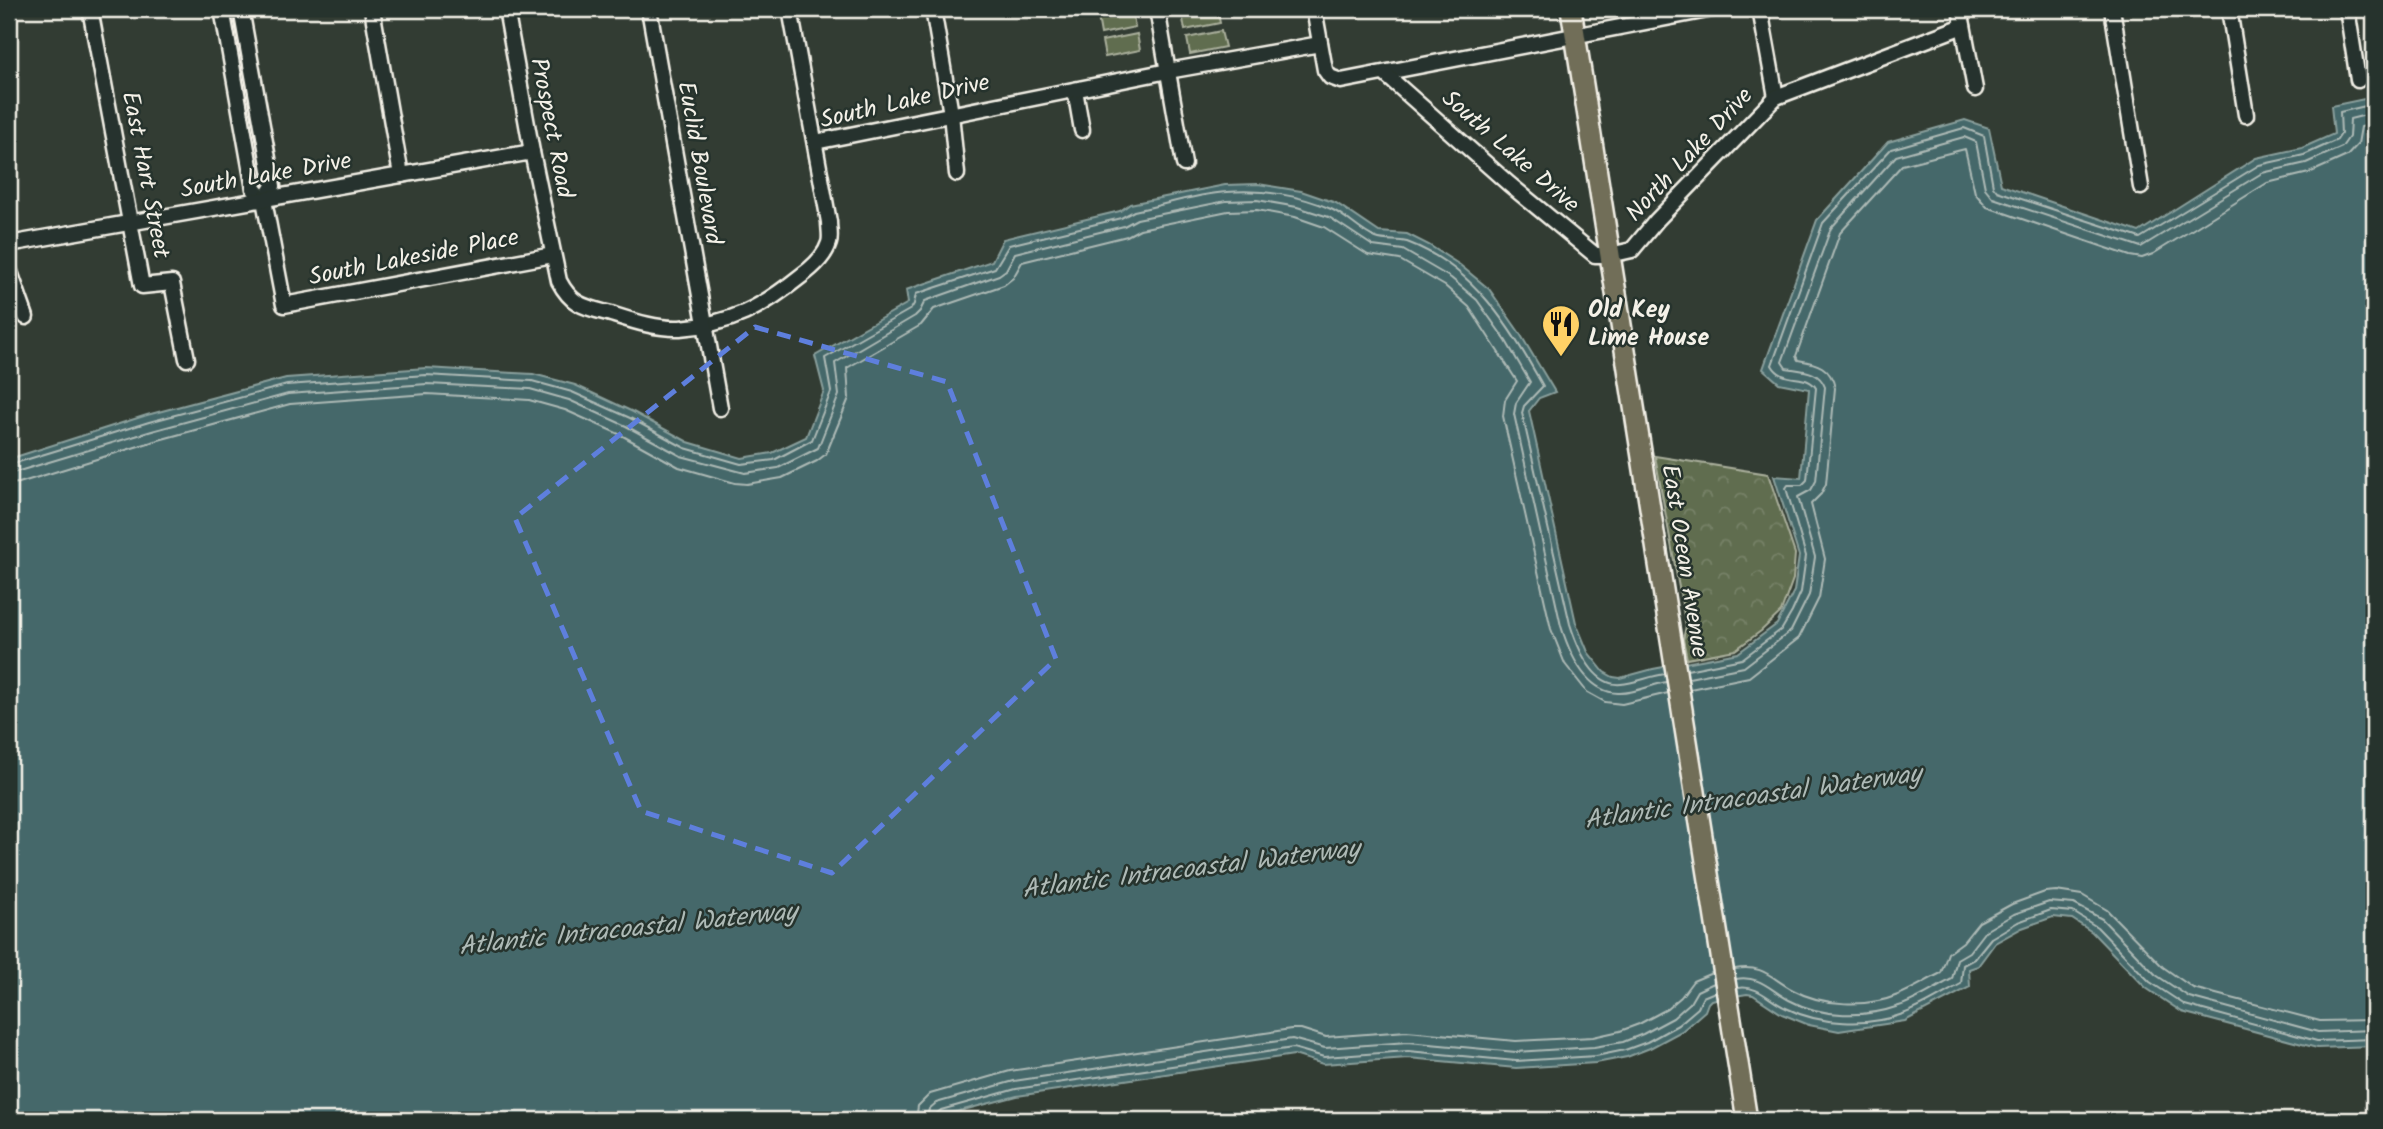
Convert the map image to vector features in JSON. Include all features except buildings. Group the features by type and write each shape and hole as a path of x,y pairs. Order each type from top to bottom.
{"main road":[{"name":"East Ocean Avenue","path":"1571,9 1747,1120"}],"street":[{"name":"East Hart Street","path":"90,9 142,286 172,283 187,359"},
{"path":"222,9 254,189 264,200 273,186 241,9"},
{"path":"372,9 401,175"},
{"name":"Prospect Road","path":"506,9 553,255"},
{"name":"Euclid Boulevard","path":"649,9 720,408"},
{"path":"790,9 815,142"},
{"path":"933,9 951,114 957,174"},
{"path":"1157,9 1184,164"},
{"path":"1314,9 1325,70 1330,77 1341,82 1713,9"},
{"path":"1760,9 1776,97"},
{"path":"1960,9 1975,89"},
{"path":"2112,9 2141,187"},
{"path":"2229,9 2246,115"},
{"path":"2347,9 2358,80"},
{"name":"North Lake Drive","path":"1610,255 1632,250 1657,220 1776,97 1963,26"},
{"name":"South Lake Drive","path":"553,255 559,281 568,297 588,308 650,325 677,328 746,313 773,299 811,268 829,245 829,222 815,142 1168,71 1320,44"},
{"name":"South Lake Drive","path":"1385,74 1509,184 1595,255 1610,255"},
{"path":"1075,90 1082,130"},
{"name":"South Lake Drive","path":"9,244 532,152"},
{"name":"South Lakeside Place","path":"264,200 284,306 553,255"},
{"path":"9,269 26,317"}],"highlighted area":[{"path":"755,327 947,382 1056,659 832,873 641,811 515,518"}],"green space":[{"path":"1217,9 1220,23 1185,30 1182,14"},
{"path":"1132,11 1135,27 1101,34 1098,17"},
{"path":"1221,31 1225,47 1190,54 1187,38"},
{"path":"1137,34 1140,50 1105,57 1102,41"},
{"path":"1655,456 1768,474 1795,554 1793,579 1781,612 1735,650 1687,659 1683,639 1686,626"}],"water":[{"name":"Atlantic Intracoastal Waterway","path":"2374,97 2374,1046 2317,1048 2182,1012 2146,988 2092,932 2072,919 2053,917 2022,928 1995,943 1978,966 1969,969 1970,987 1905,1021 1839,1031 1809,1025 1782,1014 1753,995 1747,994 1711,1000 1705,1011 1682,1031 1627,1057 1596,1063 1516,1068 1408,1058 1323,1064 1294,1055 1017,1096 925,1120 9,1120 9,459 147,415 286,378 426,368 533,374 575,385 688,442 742,458 772,453 806,437 824,391 815,356 908,303 906,290 992,261 1003,239 1120,211 1130,204 1225,185 1258,184 1301,191 1336,203 1379,232 1407,234 1460,265 1489,289 1555,392 1539,398 1529,411 1576,623 1588,652 1604,672 1620,678 1738,653 1777,624 1794,591 1799,556 1774,476 1801,478 1809,389 1779,383 1763,369 1817,220 1888,142 1965,120 1989,128 2001,185 2139,232 2256,158 2302,148 2334,134 2331,106"}],"place":[{"name":"Old Key Lime House","path":"1561,358"}]}
